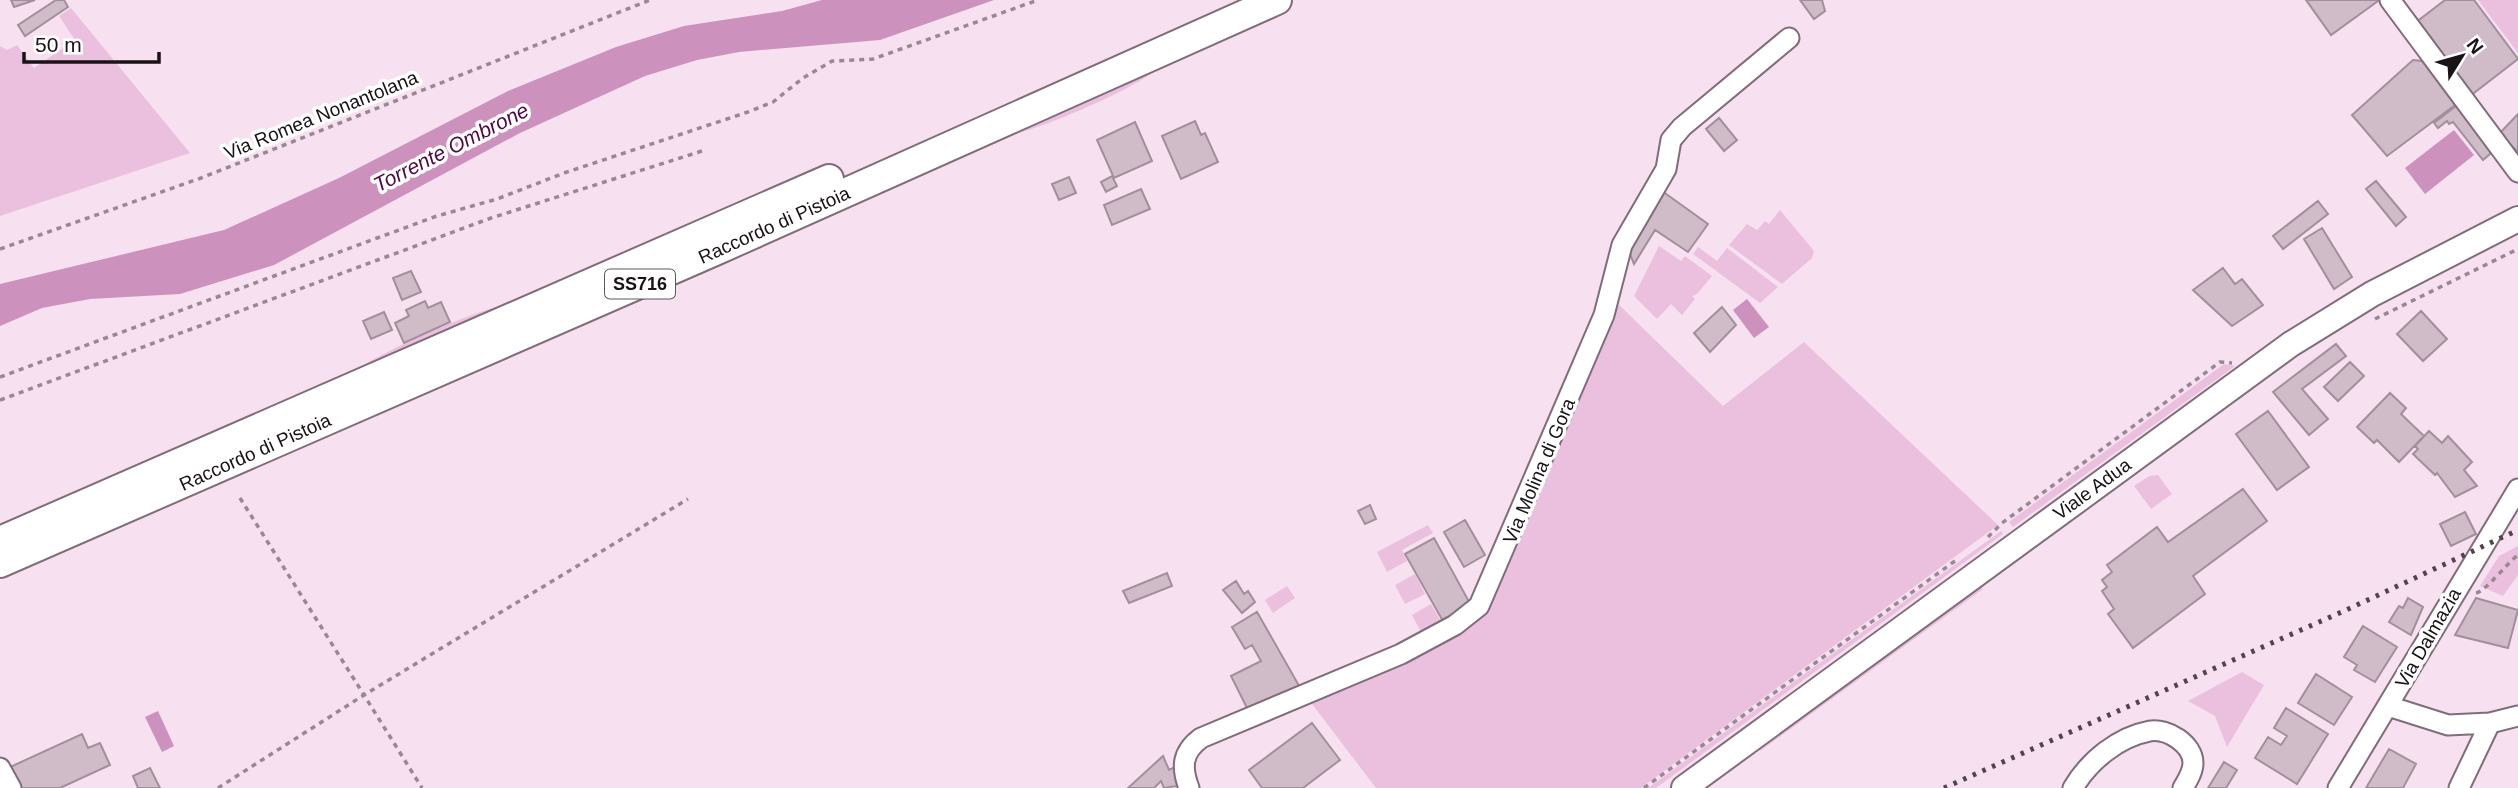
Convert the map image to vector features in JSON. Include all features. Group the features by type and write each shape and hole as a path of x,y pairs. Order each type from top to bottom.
{"highway":[{"name":"Raccordo di Pistoia","path":"0,541 1236,0"},
{"name":"Raccordo di Pistoia","path":"0,563 715,251 1277,0"}],"main road":[{"name":"Viale Adua","path":"1684,788 2283,350 2372,294 2518,219"}],"street":[{"path":"2390,0 2518,172"},
{"name":"Via Molina di Gora","path":"1189,788 1184,761 1188,750 1201,738 1402,654 1455,625 1479,606 1604,315 1624,240 1666,169 1671,140 1682,127 1789,38"},
{"name":"Via Dalmazia","path":"2338,788 2518,489"},
{"path":"2388,706 2448,725 2490,723 2518,716"},
{"path":"2459,788 2490,723"},
{"path":"2073,788 2085,769 2102,754 2145,733 2157,731 2174,737 2191,755 2193,768 2183,788"},
{"path":"0,768 11,788"}],"path":[{"name":"Via Romea Nonantolana","path":"0,249 201,178 650,0"},
{"path":"0,377 437,216 497,200 572,170 748,112 773,102 803,78 832,61 885,56 1038,0"},
{"path":"0,400 491,218 702,151"},
{"path":"2371,321 2518,249"},
{"path":"1984,540 2002,523 2220,362 2239,365"},
{"path":"240,498 422,788"},
{"path":"218,788 364,695 688,499"},
{"path":"2457,589 2480,592 2498,571 2518,555"},
{"path":"1644,788 1963,556"}],"shaded area":[{"path":"2478,0 2518,0 2518,53"},
{"path":"71,8 190,153 0,216 0,46 7,50 17,45 34,68 75,40 59,16"},
{"path":"1161,65 1132,85 1083,109 1031,129 996,138"},
{"path":"1780,210 1814,251 1812,258 1782,284 1729,245 1747,224 1757,230 1765,221 1769,224"},
{"path":"1659,246 1681,261 1685,256 1712,276 1697,294 1692,296 1695,299 1682,315 1671,304 1657,319 1634,296"},
{"path":"1698,247 1717,261 1727,248 1778,287 1760,303 1693,254"},
{"path":"1614,300 1723,406 1804,342 1998,525 1641,788 1376,788 1309,700 1406,660 1481,619 1517,547"},
{"path":"508,304 348,375 426,334"},
{"path":"2224,364 2235,366 2013,527 2009,522"},
{"path":"2158,475 2172,494 2151,509 2134,486 2149,476"},
{"path":"1428,525 1433,533 1402,550 1407,561 1387,572 1377,552"},
{"path":"2001,531 2003,534 1656,788 1648,788"},
{"path":"2518,546 2518,575 2503,596 2480,586 2499,556"},
{"path":"1415,574 1425,594 1405,604 1395,585"},
{"path":"1979,585 1983,589 1760,751 1757,746"},
{"path":"1287,586 1295,598 1273,613 1265,600"},
{"path":"1431,604 1442,623 1422,634 1412,615"},
{"path":"2242,672 2264,685 2227,747 2215,716 2188,701"}],"water":[{"name":"Torrente Ombrone","path":"822,0 994,0 880,40 739,52 697,60 645,76 520,133 274,265 180,294 90,299 42,308 0,326 0,284 224,230 339,178 508,91 616,47 684,26 782,11"},
{"path":"2454,130 2474,155 2425,194 2405,168"},
{"path":"1747,299 1769,327 1754,338 1733,310"},
{"path":"158,711 174,746 162,752 145,717"}],"building":[{"path":"11,0 35,0 14,7"},
{"path":"56,0 64,0 68,7 25,36 18,25"},
{"path":"1800,0 1822,0 1825,11 1814,19"},
{"path":"2306,0 2378,0 2378,1 2331,35"},
{"path":"2445,0 2474,0 2518,59 2470,96 2415,23"},
{"path":"2413,60 2422,61 2455,105 2387,156 2352,115"},
{"path":"2456,106 2491,153 2483,160 2453,122 2449,124 2447,121 2438,128 2434,123"},
{"path":"2518,114 2518,152 2499,134"},
{"path":"1719,118 1737,140 1724,151 1706,129"},
{"path":"1195,121 1201,135 1205,133 1218,162 1181,179 1162,136"},
{"path":"1135,122 1152,161 1114,178 1097,140"},
{"path":"1112,176 1117,186 1106,192 1101,182"},
{"path":"1069,177 1076,193 1059,200 1052,184"},
{"path":"2376,181 2406,217 2396,226 2366,189"},
{"path":"1141,189 1150,209 1112,225 1104,205"},
{"path":"1662,191 1708,224 1688,252 1655,230 1634,264 1627,247"},
{"path":"2318,201 2328,214 2283,249 2273,236"},
{"path":"2322,228 2352,277 2334,289 2304,239"},
{"path":"2223,268 2235,284 2242,279 2263,305 2232,326 2193,290"},
{"path":"411,271 421,292 402,300 393,278"},
{"path":"425,301 428,308 441,302 450,322 404,343 395,323 409,316 406,310"},
{"path":"1722,307 1736,325 1710,352 1694,333"},
{"path":"2421,311 2447,339 2423,361 2397,334"},
{"path":"384,312 392,330 371,339 363,321"},
{"path":"2336,344 2346,356 2302,389 2328,419 2309,435 2273,392"},
{"path":"2350,362 2364,376 2338,401 2324,387"},
{"path":"2390,393 2406,408 2401,414 2424,436 2399,462 2377,440 2374,443 2357,427"},
{"path":"2268,411 2309,467 2277,490 2236,434"},
{"path":"2429,431 2442,443 2448,436 2472,462 2464,470 2477,486 2455,497 2437,473 2435,475 2413,454 2418,449 2415,446"},
{"path":"2243,489 2267,521 2193,576 2205,594 2133,648 2108,614 2114,609 2102,591 2107,587 2102,580 2112,572 2107,565 2157,527 2168,542"},
{"path":"1370,505 1376,519 1365,524 1358,511"},
{"path":"2465,512 2476,534 2451,546 2440,524"},
{"path":"1465,520 1485,555 1464,567 1444,532"},
{"path":"1434,538 1472,607 1444,623 1405,554"},
{"path":"1167,573 1172,586 1129,603 1123,591"},
{"path":"1236,581 1244,594 1248,591 1255,602 1242,613 1223,590"},
{"path":"2408,598 2423,607 2411,635 2389,622 2399,606 2403,608"},
{"path":"2476,598 2518,610 2508,648 2455,635"},
{"path":"1257,612 1302,691 1249,712 1231,676 1261,661 1252,645 1245,649 1232,627"},
{"path":"2363,626 2397,647 2375,682 2354,670 2357,665 2344,657"},
{"path":"2316,674 2352,697 2334,725 2298,703"},
{"path":"2286,708 2328,734 2297,784 2255,758 2268,737 2281,745 2287,736 2274,728"},
{"path":"1312,723 1340,760 1303,788 1262,788 1249,770"},
{"path":"82,734 88,748 100,743 110,765 60,788 18,788 8,768"},
{"path":"2389,749 2416,764 2403,788 2366,788"},
{"path":"1163,756 1169,770 1175,767 1183,785 1164,788 1161,781 1154,788 1128,788"},
{"path":"2224,762 2237,770 2226,788 2208,788"},
{"path":"150,768 160,788 138,788 133,776"}],"railway":[{"path":"1944,788 2344,611 2518,530"}]}
